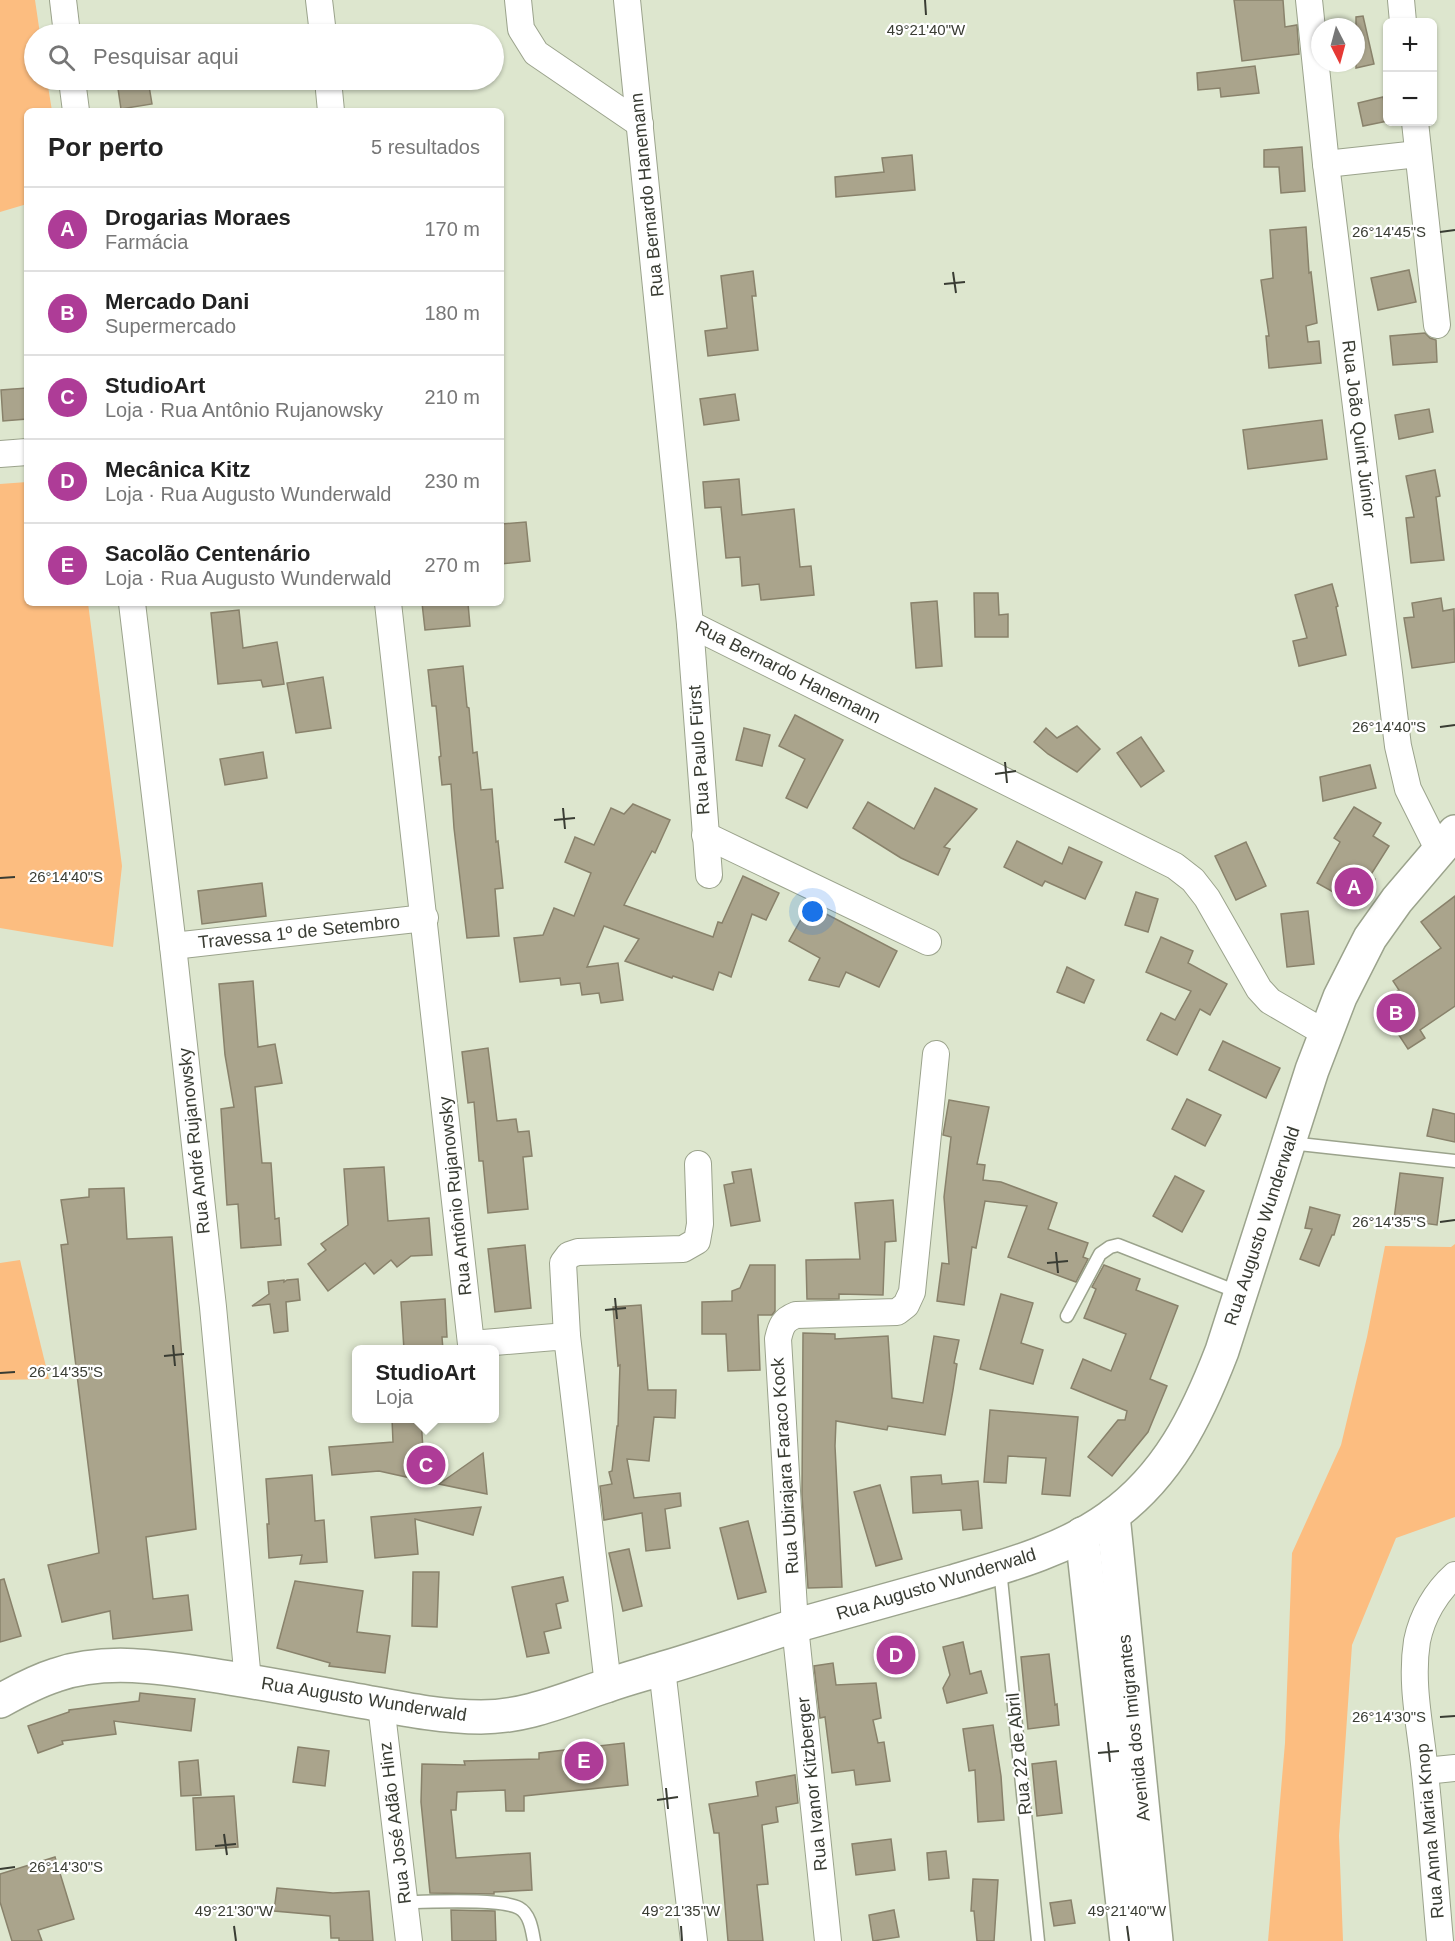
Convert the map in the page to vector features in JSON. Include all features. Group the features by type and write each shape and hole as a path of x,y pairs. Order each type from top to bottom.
{"main road":[{"name":"Rua Augusto Wunderwald","path":"0,1701 55,1675 110,1666 141,1666 177,1669 439,1714 477,1717 508,1716 536,1710 795,1626 1000,1568 1034,1556 1082,1534 1113,1515 1136,1496 1183,1438 1206,1390 1241,1293 1325,1033 1370,938 1397,900 1447,841"},
{"name":"Avenida dos Imigrantes","path":"1113,1515 1136,1889 1127,1941"},
{"name":"Avenida dos Imigrantes","path":"1082,1534 1136,1889 1156,1941"}],"street":[{"path":"63,0 66,24"},
{"path":"319,0 322,24"},
{"path":"518,0 521,29 536,52 640,124"},
{"name":"Rua Bernardo Hanemann","path":"627,0 690,624 1175,866 1193,880 1207,898 1259,989 1270,1001 1325,1033"},
{"name":"Rua João Quint Júnior","path":"1309,0 1326,164 1398,746 1408,789 1447,841"},
{"path":"1401,0 1403,18"},
{"path":"73,90 76,108"},
{"path":"329,90 332,108"},
{"path":"1415,126 1437,326"},
{"path":"1326,164 1418,154"},
{"path":"0,454 24,452"},
{"name":"Rua André Rujanowsky","path":"132,606 213,1307 248,1681"},
{"name":"Rua Antônio Rujanowsky","path":"388,606 471,1344 567,1336"},
{"name":"Rua Paulo Fürst","path":"690,624 709,875"},
{"path":"705,834 928,942"},
{"name":"Travessa 1º de Setembro","path":"173,946 425,918"},
{"name":"Rua Ubirajara Faraco Kock","path":"795,1626 778,1339 781,1325 788,1318 796,1315 897,1312 906,1305 912,1292 936,1054"},
{"path":"608,1685 567,1336 563,1263 569,1255 578,1252 683,1249 697,1241 700,1224 698,1164"},
{"name":"Rua Anna Maria Knop","path":"1440,1941 1416,1699 1415,1667 1418,1640 1425,1615 1449,1580"},
{"name":"Rua Ivanor Kitzberger","path":"795,1626 828,1941"},
{"path":"662,1669 694,1941"},
{"name":"Rua José Adão Hinz","path":"381,1705 409,1941"},
{"path":"1425,1772 1455,1768"}],"lane":[{"path":"1289,1143 1455,1161"},
{"path":"1067,1316 1100,1254 1110,1246 1118,1245 1241,1293"},
{"name":"Rua 22 de Abril","path":"1000,1568 1038,1941"},
{"path":"405,1902 503,1903 520,1908 531,1923 534,1941"}],"shaded area":[{"path":"0,0 35,0 39,24 24,24 24,90 49,90 52,108 24,108 24,205 0,212"},
{"path":"24,482 24,606 88,606 122,866 113,947 0,928 0,484"},
{"path":"1455,1244 1455,1517 1396,1538 1352,1645 1339,1836 1343,1941 1268,1941 1285,1743 1292,1553 1341,1445 1367,1337 1385,1246 1451,1247"},
{"path":"20,1260 49,1379 0,1380 0,1263"}],"building":[{"path":"1234,0 1283,0 1285,27 1297,25 1299,54 1242,61"},
{"path":"1365,25 1374,64 1365,66"},
{"path":"1255,66 1259,93 1221,97 1220,88 1198,90 1197,73"},
{"path":"118,90 150,90 152,104 121,108"},
{"path":"1383,97 1383,122 1363,126 1358,103"},
{"path":"1302,147 1305,191 1281,193 1279,167 1264,167 1264,150"},
{"path":"912,155 915,190 836,197 835,177 884,172 882,158"},
{"path":"1306,227 1309,273 1311,272 1317,323 1306,326 1308,342 1319,341 1321,363 1269,368 1266,336 1269,336 1261,280 1273,278 1270,230"},
{"path":"1409,270 1416,302 1378,310 1371,278"},
{"path":"753,271 756,296 752,296 758,350 708,356 705,331 727,328 721,276"},
{"path":"1425,333 1436,340 1437,362 1393,365 1390,336"},
{"path":"24,388 24,419 3,421 1,390"},
{"path":"735,394 739,420 704,425 700,399"},
{"path":"1429,409 1433,432 1399,439 1395,415"},
{"path":"1322,420 1327,459 1248,469 1243,430"},
{"path":"1435,470 1440,496 1436,497 1444,560 1411,563 1406,518 1414,517 1406,476"},
{"path":"739,479 742,515 794,509 800,567 811,566 814,595 761,600 759,584 742,586 740,557 726,558 721,507 705,508 703,482"},
{"path":"526,522 530,561 504,564 504,524"},
{"path":"1332,584 1346,655 1299,666 1293,641 1307,638 1295,595"},
{"path":"974,593 998,593 999,615 1008,614 1008,637 975,637"},
{"path":"1441,598 1443,611 1454,609 1455,662 1412,668 1404,618 1414,617 1412,603"},
{"path":"937,601 942,666 916,668 911,603"},
{"path":"422,606 468,606 470,626 425,630"},
{"path":"239,610 243,648 277,642 284,684 263,687 261,680 218,684 211,613"},
{"path":"463,666 473,753 477,752 481,790 492,789 496,842 498,841 503,888 495,889 499,936 467,938 451,784 442,785 436,706 432,706 428,670"},
{"path":"323,677 331,728 296,733 287,683"},
{"path":"795,715 843,740 807,808 786,798 805,759 779,746"},
{"path":"1077,726 1100,749 1077,772 1048,754 1034,742 1046,728 1057,738"},
{"path":"744,728 770,735 762,766 736,760"},
{"path":"1141,737 1164,771 1141,787 1117,753"},
{"path":"263,752 267,778 225,785 220,759"},
{"path":"1370,765 1376,788 1323,801 1320,777"},
{"path":"935,788 977,809 944,847 950,849 938,875 901,858 853,828 868,802 914,829"},
{"path":"633,804 670,820 655,853 652,851 624,905 713,937 718,922 722,923 743,876 779,893 766,920 752,914 731,977 719,972 713,990 625,961 639,939 604,926 587,967 618,963 623,1000 601,1003 599,993 582,995 580,983 561,985 560,978 520,982 514,938 543,935 554,908 574,916 591,873 565,862 575,837 594,845 611,808 624,814"},
{"path":"1354,807 1381,823 1373,836 1389,846 1370,876 1375,879 1360,907 1317,883 1340,842 1334,838"},
{"path":"1017,841 1062,864 1069,847 1102,862 1085,899 1045,881 1042,886 1004,867"},
{"path":"1246,842 1266,886 1236,900 1215,856"},
{"path":"262,883 266,916 202,924 198,891"},
{"path":"1136,892 1158,899 1148,932 1125,925"},
{"path":"1455,896 1455,1006 1420,1030 1425,1038 1408,1049 1378,1003 1399,990 1393,981 1441,948 1421,922"},
{"path":"809,905 897,951 879,987 846,972 839,987 809,980 820,958 789,941"},
{"path":"1308,911 1314,964 1287,967 1281,914"},
{"path":"1161,937 1193,951 1188,963 1227,984 1210,1015 1200,1009 1177,1055 1147,1040 1161,1013 1175,1020 1191,991 1146,972"},
{"path":"1067,967 1094,980 1084,1003 1057,992"},
{"path":"253,981 258,1047 275,1044 282,1083 255,1087 262,1163 271,1163 275,1219 279,1218 281,1245 241,1248 238,1204 227,1205 221,1109 234,1107 225,1055 219,984"},
{"path":"1223,1041 1280,1068 1266,1098 1209,1070"},
{"path":"488,1048 497,1121 516,1119 518,1132 529,1131 532,1156 523,1157 528,1209 488,1213 483,1161 479,1161 474,1102 468,1103 462,1052"},
{"path":"1187,1099 1221,1115 1205,1146 1172,1129"},
{"path":"949,1100 989,1107 977,1164 985,1165 983,1180 1001,1182 1057,1203 1048,1229 1088,1243 1083,1257 1088,1259 1076,1282 1008,1257 1027,1206 985,1201 976,1248 972,1247 964,1305 937,1301 942,1263 949,1264 944,1197 951,1137 943,1135"},
{"path":"1433,1109 1455,1114 1455,1142 1427,1136"},
{"path":"384,1167 388,1221 429,1218 432,1255 411,1256 397,1267 391,1260 374,1274 365,1263 328,1291 308,1264 326,1250 321,1244 348,1225 344,1169"},
{"path":"751,1169 760,1221 731,1226 724,1185 734,1183 732,1172"},
{"path":"1400,1173 1443,1178 1437,1225 1394,1219"},
{"path":"1175,1176 1204,1191 1182,1232 1153,1216"},
{"path":"124,1188 127,1239 172,1237 196,1529 146,1537 153,1599 188,1595 192,1630 113,1639 110,1611 62,1622 48,1565 99,1553 61,1245 68,1244 61,1200 89,1197 89,1189"},
{"path":"893,1200 896,1241 885,1242 883,1295 839,1294 839,1299 807,1299 806,1260 860,1259 855,1203"},
{"path":"1310,1207 1340,1215 1334,1235 1332,1235 1319,1266 1300,1259 1312,1229 1305,1228"},
{"path":"525,1245 531,1308 495,1312 488,1249"},
{"path":"750,1265 775,1265 775,1311 772,1315 758,1315 760,1370 728,1371 726,1334 702,1334 702,1302 732,1301 732,1291 740,1288"},
{"path":"1104,1265 1140,1279 1136,1290 1178,1306 1150,1379 1167,1386 1148,1432 1112,1476 1088,1457 1118,1420 1125,1420 1127,1411 1071,1388 1083,1359 1111,1371 1126,1334 1084,1318 1096,1289 1092,1287"},
{"path":"298,1279 300,1300 286,1302 288,1331 274,1333 270,1304 252,1306 269,1294 268,1282"},
{"path":"1001,1294 1033,1303 1021,1343 1043,1350 1033,1384 980,1369"},
{"path":"445,1299 447,1337 442,1337 443,1345 404,1345 401,1302"},
{"path":"641,1305 648,1390 676,1390 675,1418 654,1417 649,1461 627,1459 634,1498 680,1493 681,1506 665,1509 670,1548 646,1551 642,1513 604,1520 600,1486 612,1484 609,1472 612,1471 618,1426 620,1365 618,1366 613,1307"},
{"path":"803,1333 835,1334 835,1339 888,1336 892,1398 923,1403 934,1336 959,1340 945,1435 888,1426 887,1430 836,1421 835,1446 842,1587 808,1588 802,1495"},
{"path":"990,1410 1078,1417 1070,1496 1042,1494 1046,1458 1008,1456 1006,1483 984,1482"},
{"path":"392,1423 421,1423 423,1449 436,1451 429,1482 379,1471 332,1475 329,1447 393,1442"},
{"path":"483,1453 487,1494 439,1484"},
{"path":"312,1475 315,1521 324,1520 327,1562 300,1564 302,1555 269,1558 266,1479"},
{"path":"941,1475 942,1484 978,1481 982,1528 963,1530 961,1510 913,1513 911,1477"},
{"path":"880,1485 902,1559 876,1566 854,1492"},
{"path":"481,1507 473,1535 415,1519 418,1554 375,1558 371,1517"},
{"path":"748,1521 766,1592 738,1599 720,1528"},
{"path":"629,1549 642,1606 623,1611 609,1553"},
{"path":"413,1572 439,1572 437,1627 412,1626"},
{"path":"563,1577 568,1601 556,1604 561,1628 544,1632 549,1653 527,1657 512,1587"},
{"path":"4,1579 21,1636 0,1642 0,1580"},
{"path":"295,1581 363,1591 357,1632 390,1636 385,1673 329,1666 330,1663 277,1648"},
{"path":"963,1642 970,1674 981,1671 987,1693 947,1703 943,1688 950,1675 943,1647"},
{"path":"1049,1654 1059,1725 1028,1729 1021,1657"},
{"path":"833,1663 836,1685 876,1683 881,1718 873,1720 878,1743 884,1742 890,1781 856,1785 854,1770 832,1773 825,1717 820,1718 814,1666"},
{"path":"140,1693 195,1699 191,1731 114,1721 116,1734 62,1741 63,1744 38,1753 28,1726 69,1712 69,1710 139,1701"},
{"path":"993,1725 1001,1776 1004,1820 978,1822 975,1770 969,1771 963,1729"},
{"path":"624,1743 628,1785 524,1796 524,1811 506,1811 505,1790 457,1792 456,1810 451,1810 456,1858 530,1853 532,1890 494,1892 494,1894 430,1893 421,1802 422,1764 465,1765 464,1761 539,1759 539,1753"},
{"path":"298,1747 329,1751 325,1786 293,1782"},
{"path":"198,1760 201,1795 181,1796 179,1762"},
{"path":"1056,1761 1062,1813 1037,1816 1032,1764"},
{"path":"795,1775 798,1803 776,1807 778,1822 762,1825 768,1884 757,1885 763,1941 728,1941 719,1833 714,1833 709,1804 758,1796 756,1782"},
{"path":"234,1796 238,1847 196,1850 193,1798"},
{"path":"891,1839 895,1870 856,1875 852,1844"},
{"path":"946,1851 949,1878 929,1880 927,1853"},
{"path":"55,1857 74,1919 38,1930 42,1941 12,1941 0,1902 0,1874"},
{"path":"973,1879 998,1880 994,1941 977,1941 974,1911 971,1911"},
{"path":"277,1888 333,1893 369,1891 373,1941 339,1941 339,1938 331,1938 330,1916 274,1911"},
{"path":"1071,1900 1075,1923 1054,1926 1050,1903"},
{"path":"451,1910 495,1911 496,1941 452,1941"},
{"path":"894,1910 899,1937 873,1941 869,1915"}],"place":[{"name":"Drogarias Moraes","path":"1354,887"},
{"name":"Mercado Dani","path":"1396,1013"},
{"name":"StudioArt","path":"426,1465"},
{"name":"Mecânica Kitz","path":"896,1655"},
{"name":"Sacolão Centenário","path":"584,1761"}]}
